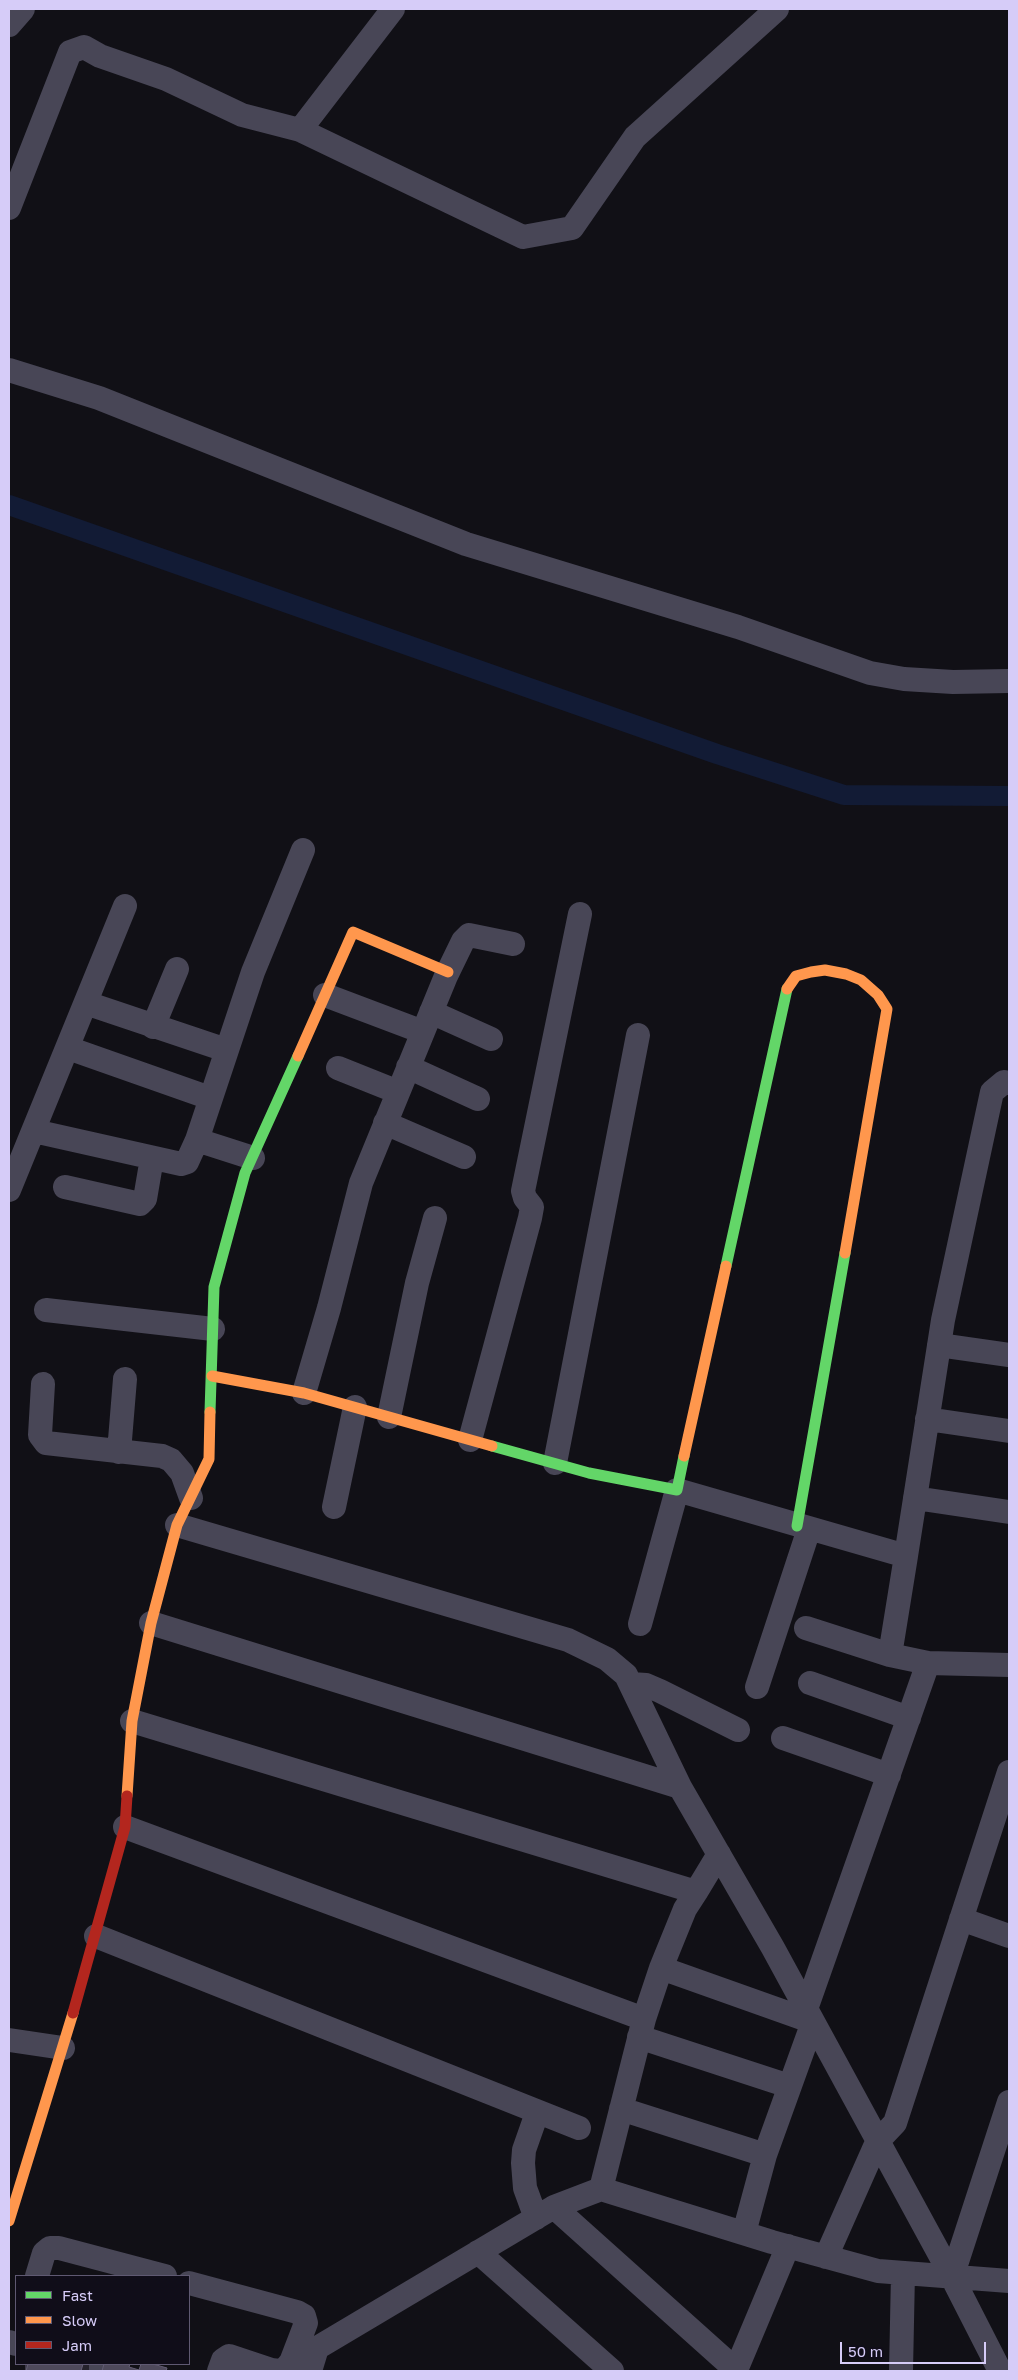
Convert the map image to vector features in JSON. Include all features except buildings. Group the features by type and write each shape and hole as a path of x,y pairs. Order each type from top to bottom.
{"street":[{"path":"9,25 22,9"},
{"path":"300,130 393,9"},
{"path":"9,208 70,52 84,47 100,56 166,79 242,115 300,130 523,237 572,228 635,137 777,9"},
{"path":"9,370 99,398 466,544 738,627 870,673 904,679 952,682 1009,682"},
{"path":"34,1131 181,1164 187,1162 192,1155 253,972 303,850"},
{"path":"9,1190 125,906"},
{"path":"470,1440 530,1218 532,1207 525,1198 523,1191 580,914"},
{"path":"9,2221 63,2048 126,1828 132,1721 151,1623 177,1526 209,1459 214,1287 246,1173 353,932 448,972"},
{"path":"304,1393 329,1308 361,1183 448,972 463,941 469,935 513,944"},
{"path":"153,1027 177,969"},
{"path":"640,1624 677,1490 786,991 796,976 825,970 846,974 861,980 878,995 887,1009 887,1019 803,1528 757,1686"},
{"path":"325,995 491,1039"},
{"path":"86,1003 226,1050"},
{"path":"555,1463 638,1035"},
{"path":"68,1048 210,1098"},
{"path":"408,1067 478,1099"},
{"path":"338,1068 398,1092"},
{"path":"890,1655 939,1345 992,1092 1004,1082 1009,1083"},
{"path":"385,1123 464,1157"},
{"path":"197,1140 253,1158"},
{"path":"65,1187 140,1204 145,1198 152,1158"},
{"path":"389,1417 417,1283 435,1218"},
{"path":"46,1310 213,1329"},
{"path":"939,1345 1009,1356"},
{"path":"212,1376 304,1393 589,1473 677,1490 803,1528 906,1556"},
{"path":"119,1452 126,1379"},
{"path":"43,1384 40,1435 42,1439 50,1445 162,1456 171,1460 182,1474 191,1498"},
{"path":"334,1506 356,1408"},
{"path":"927,1419 1009,1431"},
{"path":"915,1498 1009,1512"},
{"path":"177,1526 568,1640 607,1659 626,1675 680,1787 809,2015 952,2277 1000,2371"},
{"path":"151,1623 680,1787"},
{"path":"806,1628 890,1655 928,1663 1009,1664"},
{"path":"744,2233 765,2154 789,2086 809,2015 928,1663"},
{"path":"631,1684 646,1685 738,1730"},
{"path":"810,1684 909,1718"},
{"path":"132,1721 696,1892"},
{"path":"783,1738 889,1775"},
{"path":"826,2257 877,2142 895,2123 1009,1772"},
{"path":"126,1828 789,2086"},
{"path":"601,2189 641,2028 661,1968 685,1909 719,1854"},
{"path":"961,1918 1009,1936"},
{"path":"96,1936 537,2113 579,2128"},
{"path":"661,1968 809,2015"},
{"path":"9,2040 63,2048"},
{"path":"952,2277 1009,2102"},
{"path":"621,2110 765,2154"},
{"path":"537,2113 524,2150 522,2163 525,2188 545,2213 737,2370 788,2246"},
{"path":"310,2371 317,2348 545,2213 601,2189 744,2233 878,2271 1009,2281"},
{"path":"37,2275 44,2253 50,2248 59,2248 161,2275"},
{"path":"478,2252 612,2371"},
{"path":"901,2371 902,2273"},
{"path":"190,2282 297,2312 304,2316 306,2323 291,2362 286,2368 280,2371 271,2370 229,2356 223,2360 219,2371"},
{"path":"84,2365 105,2371"}],"waterway":[{"path":"9,505 717,754 844,795 1009,796"}],"traffic: fast":[{"path":"726,1266 787,989"},
{"path":"210,1412 214,1287 245,1173 298,1056"},
{"path":"797,1526 845,1253"},
{"path":"492,1446 589,1473 677,1490 684,1456"}],"traffic: slow":[{"path":"298,1056 353,932 448,972"},
{"path":"787,989 796,976 811,972 825,970 846,974 861,980 878,995 887,1009 845,1253"},
{"path":"684,1456 726,1266"},
{"path":"212,1376 304,1393 492,1446"},
{"path":"127,1796 132,1721 151,1623 177,1525 209,1459 210,1412"},
{"path":"9,2221 73,2013"}],"traffic: jam":[{"path":"73,2013 125,1827 127,1796"}]}
